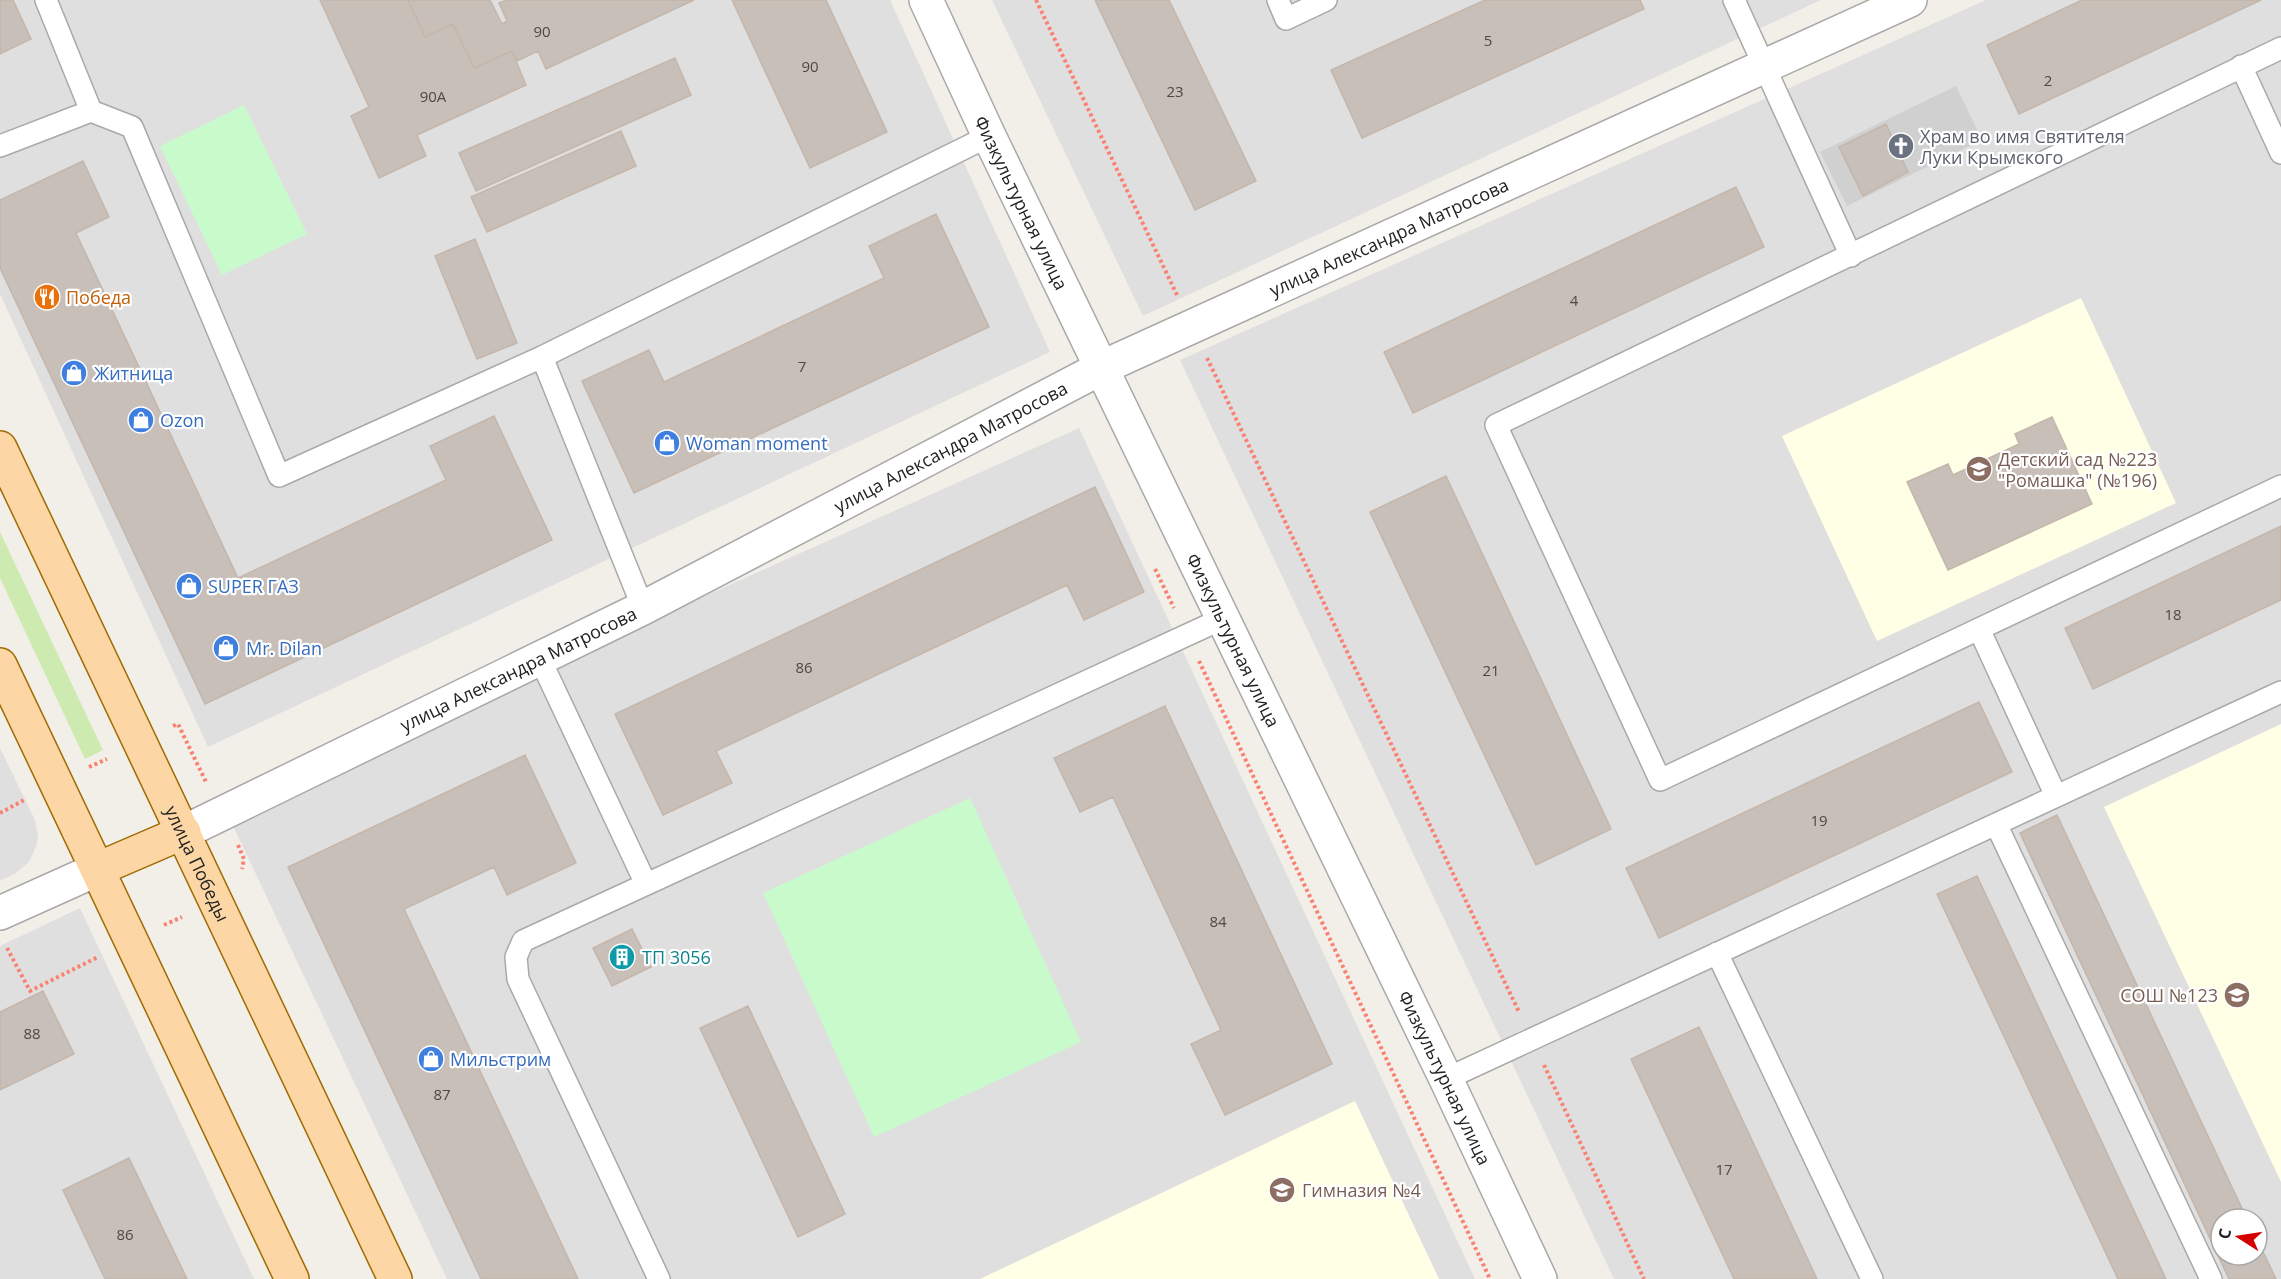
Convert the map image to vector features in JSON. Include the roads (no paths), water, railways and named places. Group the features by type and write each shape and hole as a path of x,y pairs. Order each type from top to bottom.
{"main road":[{"name":"улица Победы","path":"0,448 395,1279"},
{"path":"0,665 292,1279"},
{"name":"улица Александра Матросова","path":"98,869 184,832"}],"street":[{"name":"Физкультурная улица","path":"926,0 989,136 1224,618 1540,1279"},
{"name":"улица Александра Матросова","path":"184,832 644,608 1103,367 1910,0"},
{"name":"улица Александра Матросова","path":"0,913 98,869"}],"lane":[{"path":"46,0 91,111"},
{"path":"1278,0 1286,19 1326,0"},
{"path":"1734,0 1851,256"},
{"path":"2281,48 1496,425 1660,780 2281,486"},
{"path":"2241,66 2281,153"},
{"path":"0,146 91,111 132,127 279,476 542,357 989,136"},
{"path":"542,357 644,608"},
{"path":"659,1279 518,979 516,957 523,941 1224,618"},
{"path":"1979,629 2056,796"},
{"path":"540,658 646,884"},
{"path":"1446,1079 2281,692"},
{"path":"1996,824 2211,1279"},
{"path":"1717,953 1872,1279"}],"place":[{"name":"Храм во имя Святителя Луки Крымского","path":"1901,146"},
{"name":"Победа","path":"47,297"},
{"name":"Житница","path":"74,373"},
{"name":"Ozon","path":"141,420"},
{"name":"Woman moment","path":"667,443"},
{"name":"Детский сад №223 \"Ромашка\" (№196)","path":"1979,469"},
{"name":"SUPER ГАЗ","path":"189,586"},
{"name":"Mr. Dilan","path":"226,648"},
{"name":"ТП 3056","path":"622,957"},
{"name":"СОШ №123","path":"2237,995"},
{"name":"Мильстрим","path":"431,1059"},
{"name":"Гимназия №4","path":"1282,1190"}]}
